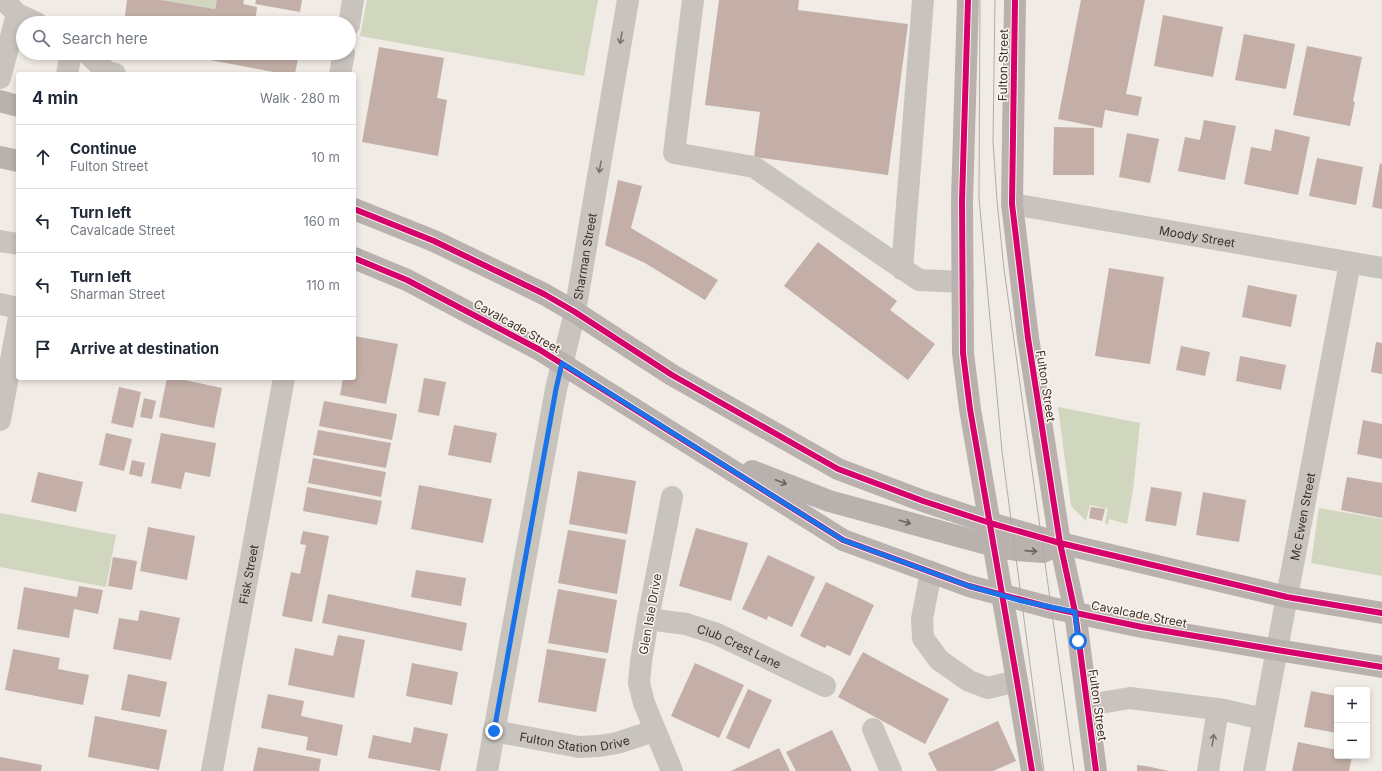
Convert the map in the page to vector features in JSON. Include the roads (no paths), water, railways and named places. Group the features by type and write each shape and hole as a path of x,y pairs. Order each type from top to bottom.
{"main road":[{"path":"968,0 962,201 963,353 970,409 1018,681 1032,771"},
{"name":"Fulton Street","path":"1015,0 1012,204 1028,338 1060,543 1075,612 1096,771"},
{"path":"0,101 16,105"},
{"path":"0,157 16,161"},
{"path":"356,210 434,241 544,294 575,312 672,375 838,469 923,501 990,523 1060,543 1287,597 1382,613"},
{"name":"Cavalcade Street","path":"356,259 407,280 540,350 843,540 1003,596 1052,608 1115,622 1382,667"},
{"path":"706,454 829,501 994,546 1016,550 1043,552 1060,543"}],"street":[{"path":"351,16 354,0"},
{"name":"Sharman Street","path":"487,771 556,389 575,312 628,0"},
{"path":"693,0 674,153 754,167 902,270 919,280 963,282"},
{"path":"902,270 923,0"},
{"path":"0,78 3,54 13,6 27,16"},
{"path":"67,72 70,60"},
{"path":"94,60 107,72"},
{"path":"340,72 343,60"},
{"name":"Moody Street","path":"1012,204 1382,268"},
{"path":"0,241 16,244"},
{"name":"Mc Ewen Street","path":"1254,771 1350,263"},
{"path":"0,304 16,308"},
{"path":"0,420 16,333"},
{"name":"Fisk Street","path":"212,771 284,380"},
{"name":"Glen Isle Drive","path":"672,497 648,619 641,661 640,683 644,703 654,731 672,771"},
{"path":"931,572 922,619 923,632 924,638 939,660 969,681 988,688 1018,681"},
{"name":"Club Crest Lane","path":"648,619 686,624 717,634 825,686"},
{"path":"1088,705 1130,698 1218,709 1263,719"},
{"path":"1208,771 1218,709"},
{"path":"873,729 891,771"},
{"name":"Fulton Station Drive","path":"494,731 579,747 617,743 654,731"}],"tram line":[{"path":"980,0 979,198 1002,451 1044,771"},
{"path":"995,0 993,141 997,201 1004,269 1074,771"}]}
